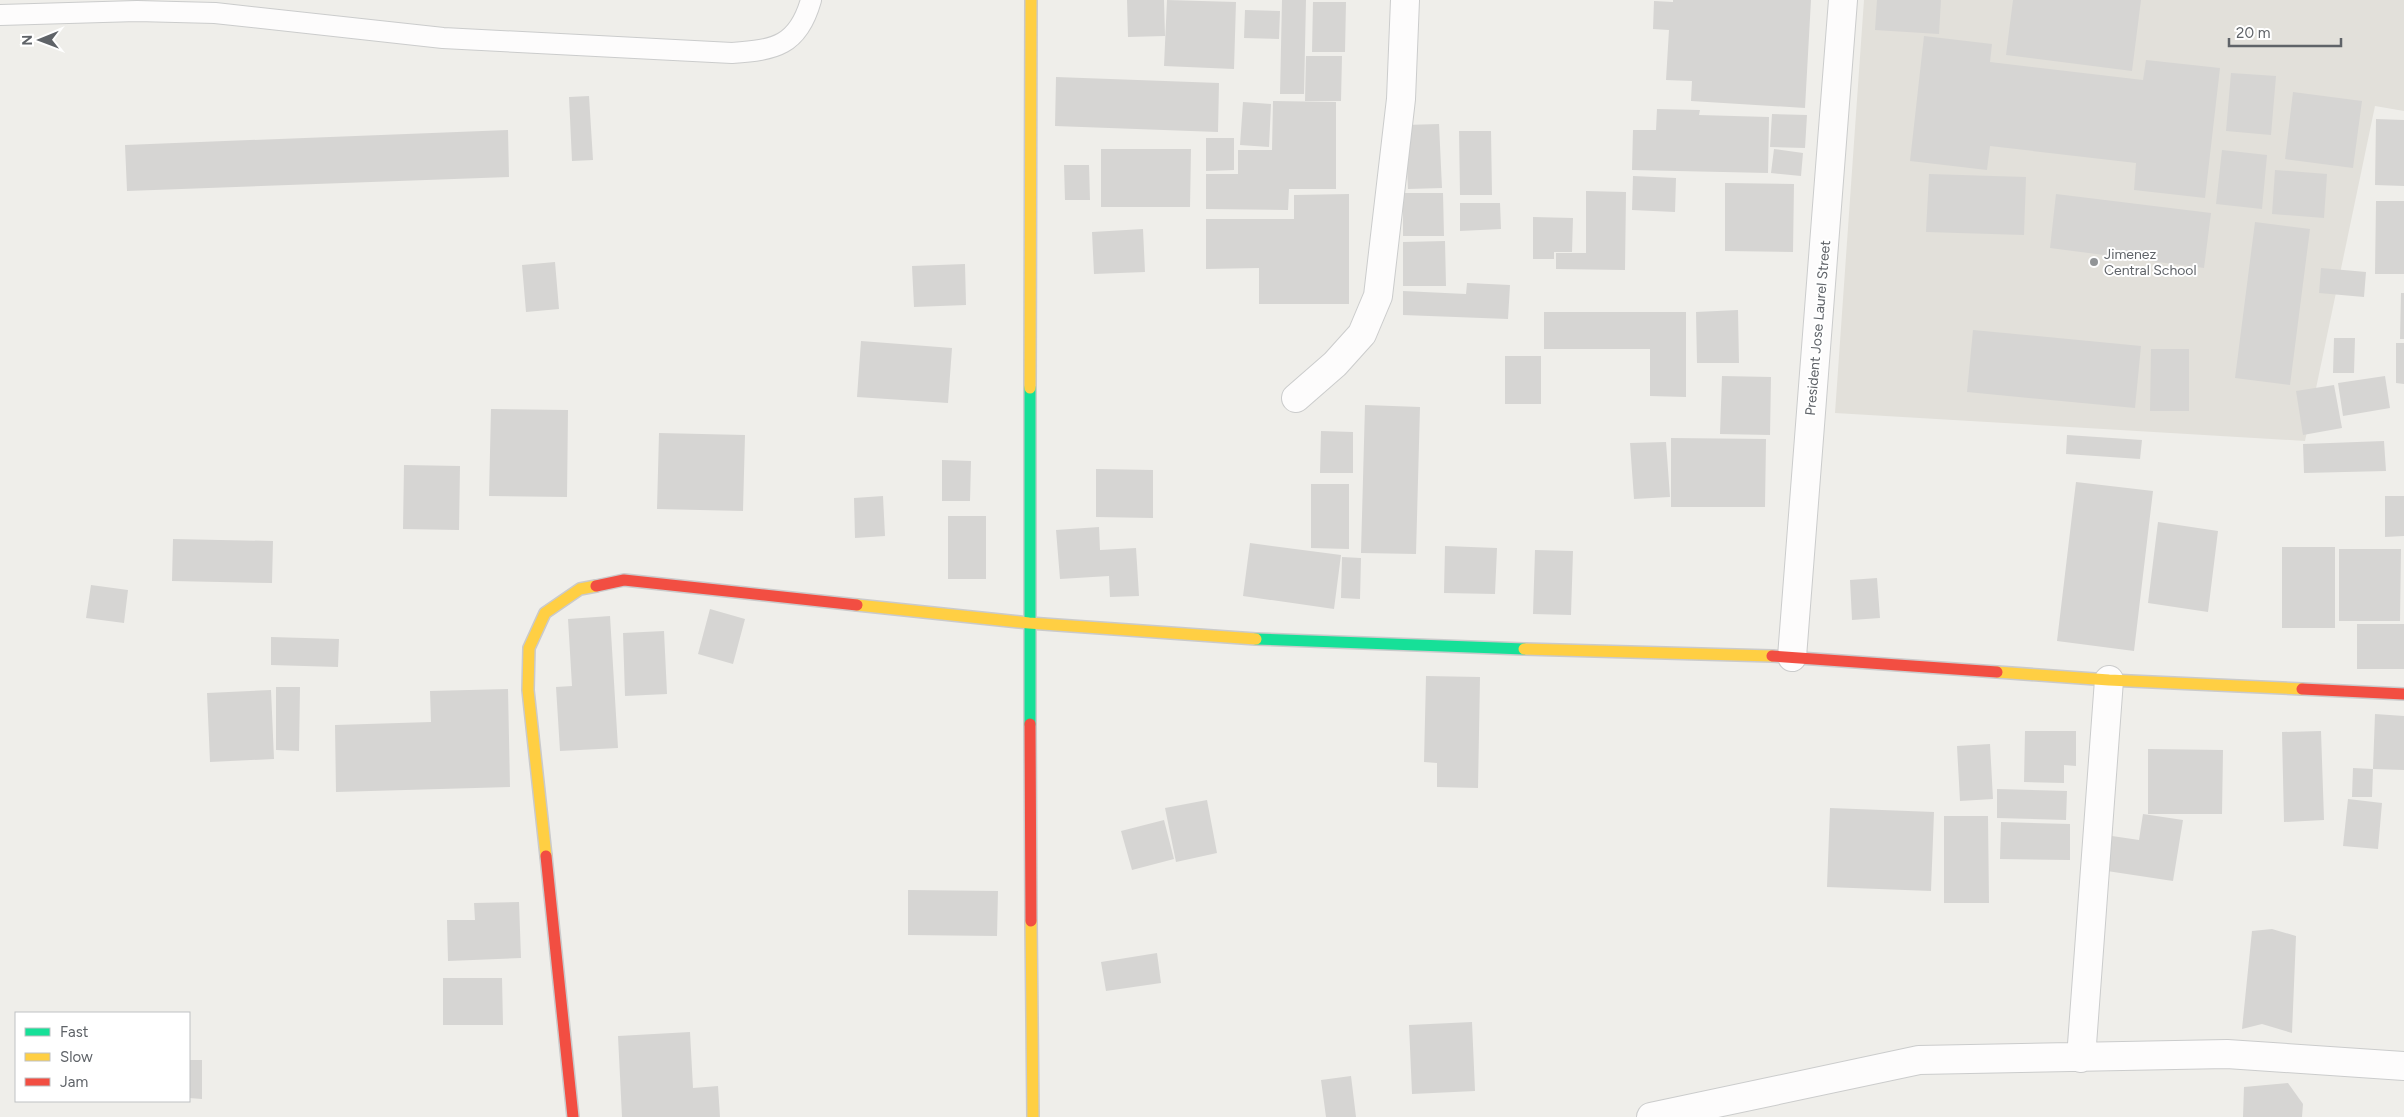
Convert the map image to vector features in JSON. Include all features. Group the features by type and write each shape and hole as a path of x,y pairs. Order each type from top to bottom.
{"street":[{"path":"1031,0 1029,623 1033,1117"},
{"path":"1296,398 1335,364 1362,334 1378,296 1401,99 1405,0"},
{"name":"President Jose Laurel Street","path":"1792,657 1843,0"},
{"path":"573,1117 528,690 529,648 545,613 580,589 624,580 1029,623 1306,642 1792,657 2109,680 2404,694"},
{"path":"2081,1058 2109,680"},
{"path":"1651,1117 1919,1060 2227,1054 2404,1066"}],"lane":[{"path":"0,15 137,11 215,13 443,38 732,53 764,51 791,39 805,20 810,0"}],"shaded area":[{"name":"Jimenez Central School","path":"1864,0 2404,0 2404,111 2375,106 2305,441 1835,413"}],"building":[{"path":"1127,0 1164,0 1165,36 1128,37"},
{"path":"1167,0 1236,2 1234,69 1164,66"},
{"path":"1282,0 1306,0 1304,94 1280,94"},
{"path":"1673,0 1811,0 1805,108 1691,101 1692,81 1666,80 1669,30 1653,29 1654,1 1673,2"},
{"path":"1877,0 1941,0 1939,34 1875,30"},
{"path":"2013,0 2141,0 2132,71 2006,55"},
{"path":"1313,2 1346,2 1345,52 1312,52"},
{"path":"1245,10 1280,11 1279,39 1244,38"},
{"path":"1924,36 1992,44 1990,62 2143,80 2146,60 2220,68 2205,198 2134,190 2136,163 1990,146 1987,170 1910,161"},
{"path":"1306,56 1342,56 1341,101 1305,101"},
{"path":"2231,73 2276,76 2271,135 2226,131"},
{"path":"1056,77 1219,83 1218,132 1055,126"},
{"path":"2293,92 2362,101 2353,168 2285,159"},
{"path":"589,96 593,160 572,161 569,97"},
{"path":"1273,101 1336,102 1336,189 1289,189 1288,210 1206,209 1206,174 1238,174 1238,150 1272,150"},
{"path":"1243,102 1271,104 1269,147 1240,145"},
{"path":"1657,109 1700,110 1699,115 1769,117 1768,173 1632,170 1633,130 1656,130"},
{"path":"1772,114 1807,115 1805,148 1770,147"},
{"path":"2376,119 2404,120 2404,186 2375,185"},
{"path":"1439,124 1442,188 1408,189 1405,125"},
{"path":"508,130 509,177 127,191 125,145"},
{"path":"1459,131 1491,131 1492,195 1460,195"},
{"path":"1206,138 1234,138 1234,170 1206,171"},
{"path":"1101,149 1191,149 1190,207 1101,207"},
{"path":"1774,149 1803,153 1801,176 1771,173"},
{"path":"2222,150 2267,155 2262,209 2216,204"},
{"path":"1064,165 1089,165 1090,200 1065,200"},
{"path":"2275,170 2327,174 2324,218 2272,214"},
{"path":"1929,174 2026,177 2024,235 1926,232"},
{"path":"1633,176 1676,178 1675,212 1632,210"},
{"path":"1725,183 1794,184 1793,252 1725,251"},
{"path":"1586,191 1626,192 1625,270 1556,269 1556,253 1586,253"},
{"path":"1403,193 1443,193 1444,236 1403,236"},
{"path":"1349,194 1349,304 1259,304 1259,268 1206,269 1206,219 1294,219 1294,195"},
{"path":"2056,194 2211,213 2204,268 2050,248"},
{"path":"2376,201 2404,201 2404,274 2375,274"},
{"path":"1460,203 1500,203 1501,229 1460,231"},
{"path":"1533,217 1573,218 1572,252 1554,252 1554,259 1533,259"},
{"path":"2255,222 2310,229 2290,385 2235,378"},
{"path":"1143,229 1145,272 1094,274 1092,232"},
{"path":"1445,241 1446,286 1403,286 1403,242"},
{"path":"555,262 559,309 526,312 522,265"},
{"path":"965,264 966,305 914,307 912,266"},
{"path":"2321,268 2366,272 2364,297 2319,293"},
{"path":"1467,283 1510,285 1508,319 1403,315 1403,291 1466,294"},
{"path":"2401,293 2404,293 2404,339 2400,339"},
{"path":"1738,310 1739,363 1697,363 1696,312"},
{"path":"1544,312 1686,312 1686,397 1650,396 1650,349 1544,349"},
{"path":"1973,330 2141,346 2135,408 1967,392"},
{"path":"2334,338 2355,338 2354,373 2333,373"},
{"path":"861,341 952,348 948,403 857,397"},
{"path":"2396,343 2404,343 2404,384 2396,383"},
{"path":"2151,349 2189,349 2189,411 2150,411"},
{"path":"1505,356 1541,356 1541,404 1505,404"},
{"path":"1722,376 1771,377 1770,435 1720,434"},
{"path":"2385,376 2390,408 2343,416 2338,383"},
{"path":"2334,385 2342,428 2303,435 2296,391"},
{"path":"1365,405 1420,407 1416,554 1361,553"},
{"path":"491,409 568,410 567,497 489,496"},
{"path":"1321,431 1353,432 1353,473 1320,473"},
{"path":"659,433 745,435 743,511 657,509"},
{"path":"2067,435 2142,440 2140,459 2066,454"},
{"path":"1671,438 1766,439 1765,507 1671,507"},
{"path":"2384,441 2386,471 2304,473 2303,444"},
{"path":"1666,442 1670,497 1634,499 1630,443"},
{"path":"942,460 971,461 970,501 942,501"},
{"path":"404,465 460,466 459,530 403,529"},
{"path":"1096,469 1153,470 1153,518 1096,517"},
{"path":"2076,482 2153,491 2134,651 2057,641"},
{"path":"1311,484 1349,484 1349,549 1311,548"},
{"path":"883,496 885,536 855,538 854,498"},
{"path":"2385,496 2404,496 2404,536 2385,537"},
{"path":"948,516 986,516 986,579 948,579"},
{"path":"2158,522 2218,531 2208,612 2148,603"},
{"path":"1099,527 1100,550 1136,548 1139,596 1110,597 1109,576 1060,579 1056,530"},
{"path":"173,539 273,541 272,583 172,581"},
{"path":"1250,543 1341,555 1334,609 1243,596"},
{"path":"1445,546 1497,548 1495,594 1444,593"},
{"path":"2282,547 2335,547 2335,628 2282,628"},
{"path":"2339,549 2401,549 2400,621 2339,621"},
{"path":"1535,550 1573,551 1571,615 1533,614"},
{"path":"1342,557 1361,558 1360,599 1341,598"},
{"path":"1877,578 1880,618 1852,620 1850,580"},
{"path":"91,585 128,590 124,623 86,618"},
{"path":"710,609 745,619 733,664 698,654"},
{"path":"610,616 618,748 560,751 556,687 572,686 568,619"},
{"path":"2357,624 2404,624 2404,669 2357,669"},
{"path":"664,631 667,694 625,696 623,633"},
{"path":"271,637 339,639 338,667 271,665"},
{"path":"1426,676 1480,677 1478,788 1437,787 1437,763 1424,762"},
{"path":"276,687 300,687 299,751 276,750"},
{"path":"508,689 510,787 336,792 335,725 431,722 430,691"},
{"path":"271,690 274,759 210,762 207,693"},
{"path":"2375,714 2404,716 2404,770 2373,769"},
{"path":"2025,731 2076,731 2076,766 2064,765 2064,783 2024,782"},
{"path":"2321,731 2324,820 2284,822 2282,732"},
{"path":"1990,744 1993,799 1960,801 1957,746"},
{"path":"2148,749 2223,750 2222,814 2148,814"},
{"path":"2353,768 2373,769 2372,797 2352,797"},
{"path":"1997,789 2067,791 2066,820 1997,818"},
{"path":"2348,799 2382,803 2378,849 2343,846"},
{"path":"1207,800 1217,853 1176,862 1165,808"},
{"path":"1830,808 1934,812 1931,891 1827,887"},
{"path":"2143,814 2183,820 2173,881 2107,871 2112,836 2139,840"},
{"path":"1944,816 1988,816 1989,903 1944,903"},
{"path":"1164,820 1174,859 1132,870 1121,831"},
{"path":"2001,822 2070,824 2070,860 2000,859"},
{"path":"908,890 998,891 997,936 908,935"},
{"path":"519,902 521,958 448,961 447,920 475,920 474,903"},
{"path":"2272,929 2296,936 2292,1033 2262,1024 2242,1029 2252,931"},
{"path":"1157,953 1161,983 1106,991 1101,962"},
{"path":"443,978 502,978 503,1025 443,1025"},
{"path":"1472,1022 1475,1091 1412,1094 1409,1025"},
{"path":"690,1032 693,1088 718,1086 720,1117 622,1117 618,1036"},
{"path":"190,1060 202,1060 202,1099 190,1098"},
{"path":"1351,1076 1356,1117 1326,1117 1321,1080"},
{"path":"2288,1083 2303,1104 2302,1117 2243,1117 2244,1087"}],"traffic: fast":[{"path":"1030,388 1030,724"},
{"path":"1256,639 1524,649"}],"traffic: slow":[{"path":"1030,388 1031,0"},
{"path":"546,856 528,690 529,648 545,613 580,589 596,586"},
{"path":"857,605 1029,623 1256,639"},
{"path":"1524,649 1772,656"},
{"path":"1997,672 2109,680 2302,689"},
{"path":"1031,921 1033,1117"}],"traffic: jam":[{"path":"596,586 624,580 857,605"},
{"path":"1772,656 1997,672"},
{"path":"2302,689 2404,694"},
{"path":"1030,724 1031,921"},
{"path":"546,856 573,1117"}],"place":[{"name":"Jimenez Central School","path":"2094,262"}]}
